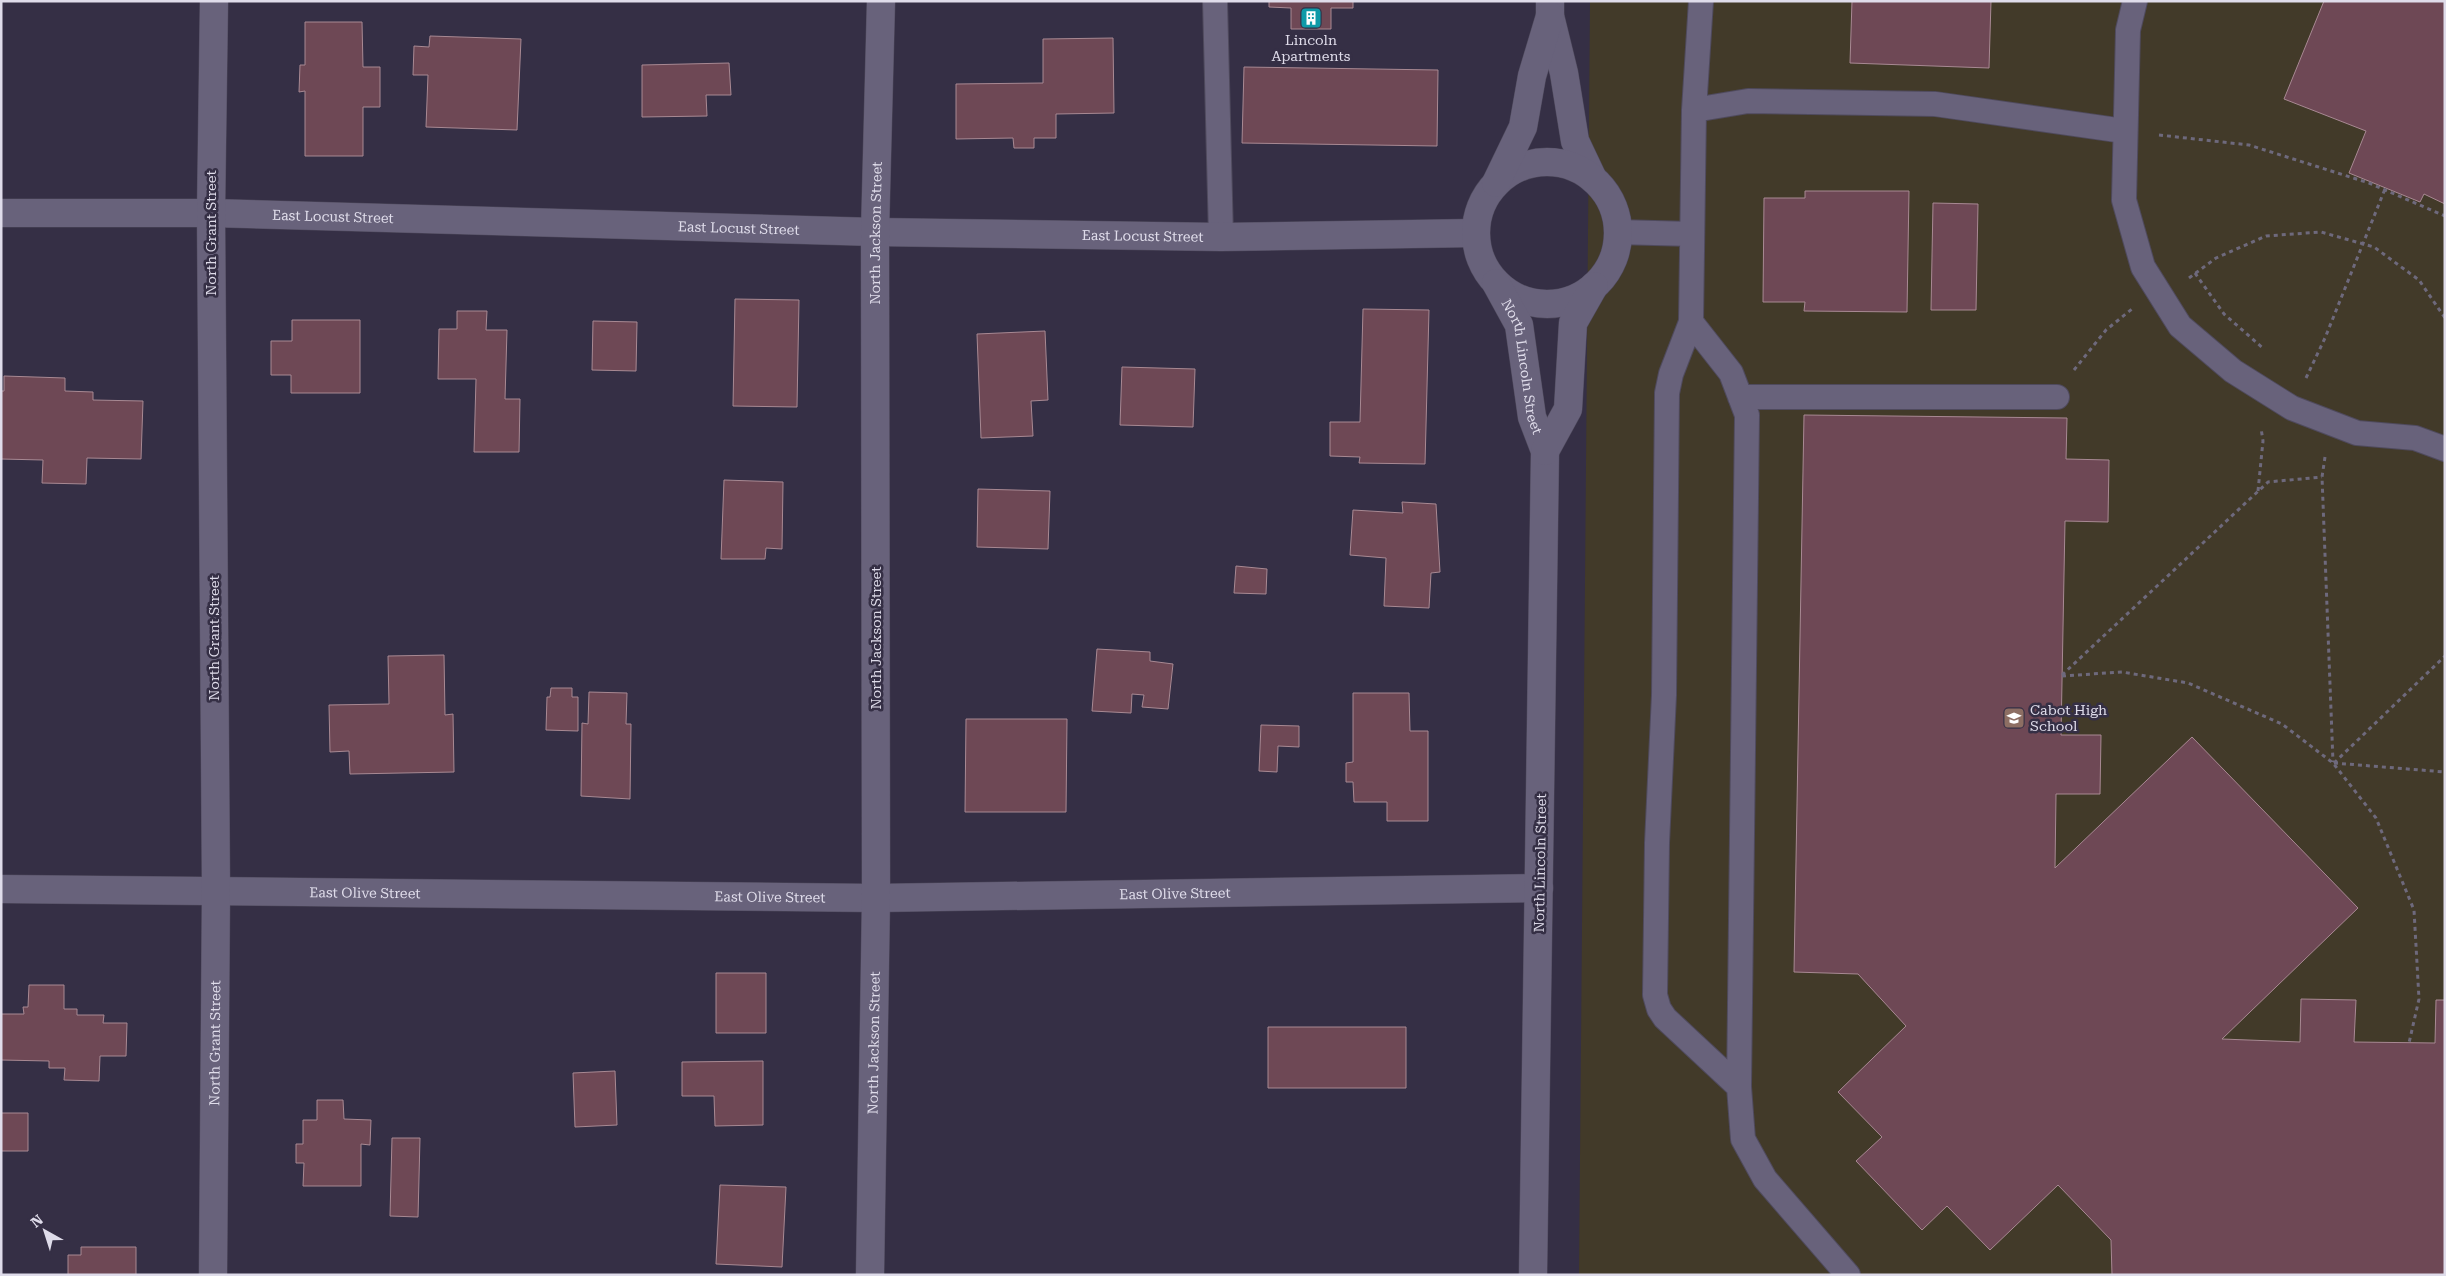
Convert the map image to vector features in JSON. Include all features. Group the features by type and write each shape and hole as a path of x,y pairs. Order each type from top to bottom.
{"street":[{"name":"North Grant Street","path":"213,1275 216,890 211,213 214,1"},
{"name":"North Jackson Street","path":"870,1275 876,898 875,232 880,1"},
{"name":"North Lincoln Street","path":"1544,451 1568,410 1574,323 1594,286 1614,258 1617,232 1613,207 1593,179 1575,141 1564,72 1550,8"},
{"name":"North Lincoln Street","path":"1534,1275 1544,451 1532,417 1519,325 1496,283 1484,268 1478,251 1475,233 1478,214 1485,198 1496,183 1523,127 1532,76 1550,8"},
{"name":"North Lincoln Street","path":"1496,183 1519,168 1545,162 1562,164 1578,170 1593,179"},
{"name":"East Locust Street","path":"1,213 211,213 875,232 1221,236 1475,233"},
{"name":"North Lincoln Street","path":"1496,283 1518,298 1544,304 1562,303 1580,296 1594,286"},
{"name":"East Olive Street","path":"1,889 876,898 1539,888"}],"lane":[{"path":"1215,1 1221,236"},
{"path":"1701,1 1694,110 1691,322 1671,374 1667,393 1664,695 1657,843 1655,995 1664,1018 1739,1087"},
{"path":"2136,1 2128,30 2124,131 2124,200 2143,267 2180,326 2233,371 2292,408 2357,433 2415,438 2445,449"},
{"path":"1694,110 1748,101 1935,104 2124,131"},
{"path":"1617,232 1692,234"},
{"path":"1691,322 1731,373 1747,415 1739,1087 1743,1138 1765,1179 1848,1275"},
{"path":"1740,397 2057,397"}],"path":[{"path":"2124,131 2249,145 2385,189 2445,216"},
{"path":"2292,408 2325,338 2385,189"},
{"path":"2057,397 2066,380 2106,330 2216,258 2266,236 2321,232 2374,248 2418,280 2445,318"},
{"path":"2258,492 2263,440 2260,420"},
{"path":"2333,763 2322,465 2326,453 2334,443 2345,436 2357,433"},
{"path":"2322,477 2268,482 2062,676 2122,672 2188,683 2282,724 2333,763 2376,818 2414,910 2419,999 2409,1043"},
{"path":"2333,763 2445,656"},
{"path":"2333,763 2445,772"}],"shaded area":[{"name":"Cabot High School","path":"1590,1 2445,1 2445,1275 1579,1275"}],"building":[{"name":"Lincoln Apartments","path":"1269,1 1353,1 1353,8 1331,8 1331,29 1291,29 1291,8 1269,7"},
{"path":"1852,1 1991,1 1989,68 1850,63"},
{"path":"2324,1 2445,1 2445,204 2424,194 2420,202 2349,173 2366,131 2284,99"},
{"path":"305,22 362,22 363,67 380,67 380,107 363,107 363,156 305,156 305,91 299,92 300,65 305,65"},
{"path":"430,36 521,39 517,130 426,127 428,75 413,75 414,46 429,47"},
{"path":"1113,38 1114,113 1056,114 1056,138 1034,138 1034,148 1014,148 1013,138 956,139 956,84 1043,83 1043,39"},
{"path":"729,63 731,95 706,95 707,116 642,117 642,65"},
{"path":"1244,67 1438,70 1437,146 1242,143"},
{"path":"1805,191 1909,191 1907,312 1804,311 1805,302 1763,302 1764,198 1805,198"},
{"path":"1933,203 1978,204 1976,310 1931,310"},
{"path":"735,299 799,300 797,407 733,406"},
{"path":"1363,309 1429,310 1425,464 1359,463 1360,457 1330,456 1330,422 1360,422"},
{"path":"457,311 487,311 486,330 507,330 505,399 520,399 519,452 474,452 476,379 438,379 439,329 457,329"},
{"path":"292,320 360,320 360,393 291,393 291,375 271,375 271,341 292,341"},
{"path":"593,321 637,322 636,371 592,370"},
{"path":"1045,331 1048,400 1031,401 1033,436 981,438 977,334"},
{"path":"1122,367 1195,369 1193,427 1120,425"},
{"path":"4,376 65,378 65,391 93,392 93,400 143,401 141,459 87,458 86,484 42,483 43,460 1,459 1,391 4,391"},
{"path":"1804,415 2067,418 2066,459 2109,460 2108,522 2065,521 2061,735 2101,735 2100,794 2056,794 2055,868 2192,737 2358,908 2222,1039 2300,1042 2301,999 2356,1000 2354,1042 2435,1043 2436,1000 2445,1000 2445,1275 2112,1275 2111,1240 2058,1185 1990,1250 1947,1206 1922,1230 1856,1161 1882,1137 1838,1092 1906,1026 1858,974 1794,972"},
{"path":"724,480 783,482 782,549 766,548 765,559 721,559"},
{"path":"978,489 1050,491 1048,549 977,547"},
{"path":"1402,502 1436,504 1440,572 1431,573 1429,608 1384,606 1386,558 1350,555 1353,510 1403,513"},
{"path":"1236,566 1267,569 1266,594 1234,593"},
{"path":"1097,649 1150,652 1150,661 1173,664 1168,709 1142,707 1144,695 1132,694 1131,713 1092,711"},
{"path":"444,655 445,715 453,714 454,772 350,774 349,751 330,752 329,705 389,704 388,656"},
{"path":"551,688 572,688 572,697 578,697 578,731 546,730 547,697 550,697"},
{"path":"589,692 627,693 626,724 631,724 630,799 581,796 582,723 588,724"},
{"path":"1353,693 1409,693 1410,731 1428,731 1428,821 1387,821 1387,802 1354,802 1353,782 1346,782 1346,763 1353,762"},
{"path":"966,719 1067,719 1066,812 965,812"},
{"path":"1261,725 1299,726 1299,747 1278,746 1277,772 1259,771"},
{"path":"716,973 766,973 766,1033 716,1033"},
{"path":"29,985 64,985 64,1009 77,1009 77,1015 104,1015 103,1023 127,1023 126,1056 100,1056 99,1081 64,1080 65,1068 49,1068 49,1061 1,1060 1,1014 24,1014 23,1007 28,1007"},
{"path":"1268,1027 1406,1027 1406,1088 1268,1088"},
{"path":"763,1061 763,1125 715,1126 714,1096 682,1096 682,1062"},
{"path":"615,1071 617,1125 575,1127 573,1073"},
{"path":"317,1100 343,1100 344,1119 371,1120 370,1145 361,1144 361,1186 303,1186 304,1163 296,1163 296,1144 303,1144 303,1120 317,1120"},
{"path":"1,1113 28,1113 28,1151 1,1151"},
{"path":"392,1138 420,1138 418,1217 390,1216"},
{"path":"720,1185 786,1187 782,1267 716,1264"},
{"path":"81,1247 136,1247 136,1275 68,1275 68,1255 81,1255"}],"place":[{"name":"Lincoln Apartments","path":"1311,18"},
{"name":"Cabot High School","path":"2014,718"}]}
